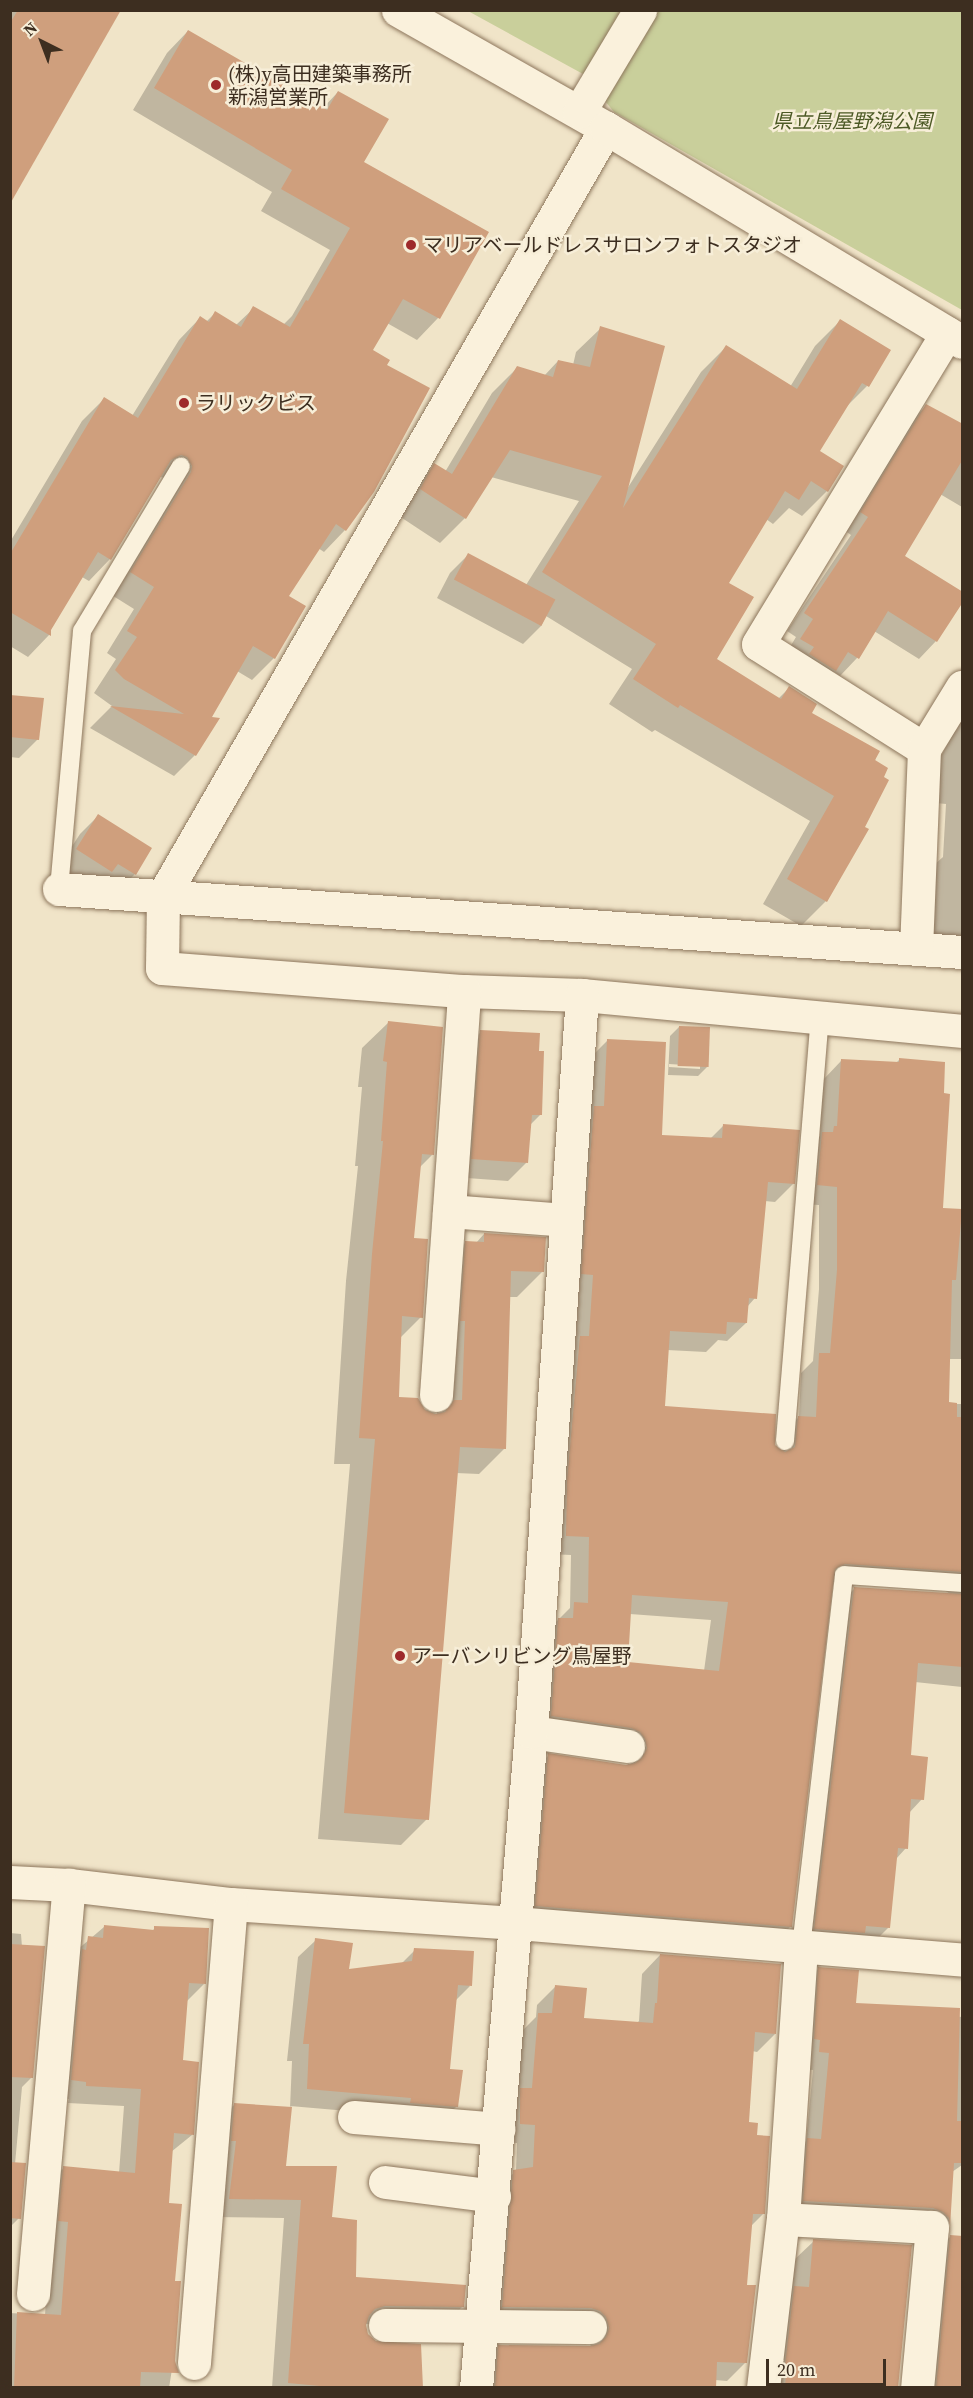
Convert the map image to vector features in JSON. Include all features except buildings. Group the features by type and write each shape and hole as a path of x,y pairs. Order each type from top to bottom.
{"street":[{"path":"398,10 592,120 955,337 758,644 924,749"},
{"path":"640,10 592,120 163,896 162,968 464,991 582,995 963,1031"},
{"path":"916,949 924,749 963,687"},
{"path":"59,889 963,952"},
{"path":"436,1395 464,991"},
{"path":"476,2388 494,2196 531,1732 582,995"},
{"path":"449,1211 566,1220"},
{"path":"531,1732 628,1746"},
{"path":"10,1882 69,1885 231,1904 516,1923 963,1960"},
{"path":"33,2294 69,1885"},
{"path":"194,2363 231,1904"},
{"path":"764,2388 783,2219 801,1947"},
{"path":"354,2117 499,2129"},
{"path":"385,2182 494,2196"},
{"path":"783,2219 932,2227 917,2388"},
{"path":"385,2325 481,2328 590,2327"}],"lane":[{"path":"59,889 82,631 181,466"},
{"path":"784,1441 820,1019"},
{"path":"801,1947 844,1575 963,1583"}],"green space":[{"name":"県立鳥屋野潟公園","path":"468,11 962,11 962,310 614,112 583,74"}],"place":[{"name":"(株)y高田建築事務所 新潟営業所","path":"216,85"},
{"name":"マリアベールドレスサロンフォトスタジオ","path":"411,245"},
{"name":"ラリックビス","path":"184,403"},
{"name":"アーバンリビング鳥屋野","path":"400,1656"}]}
